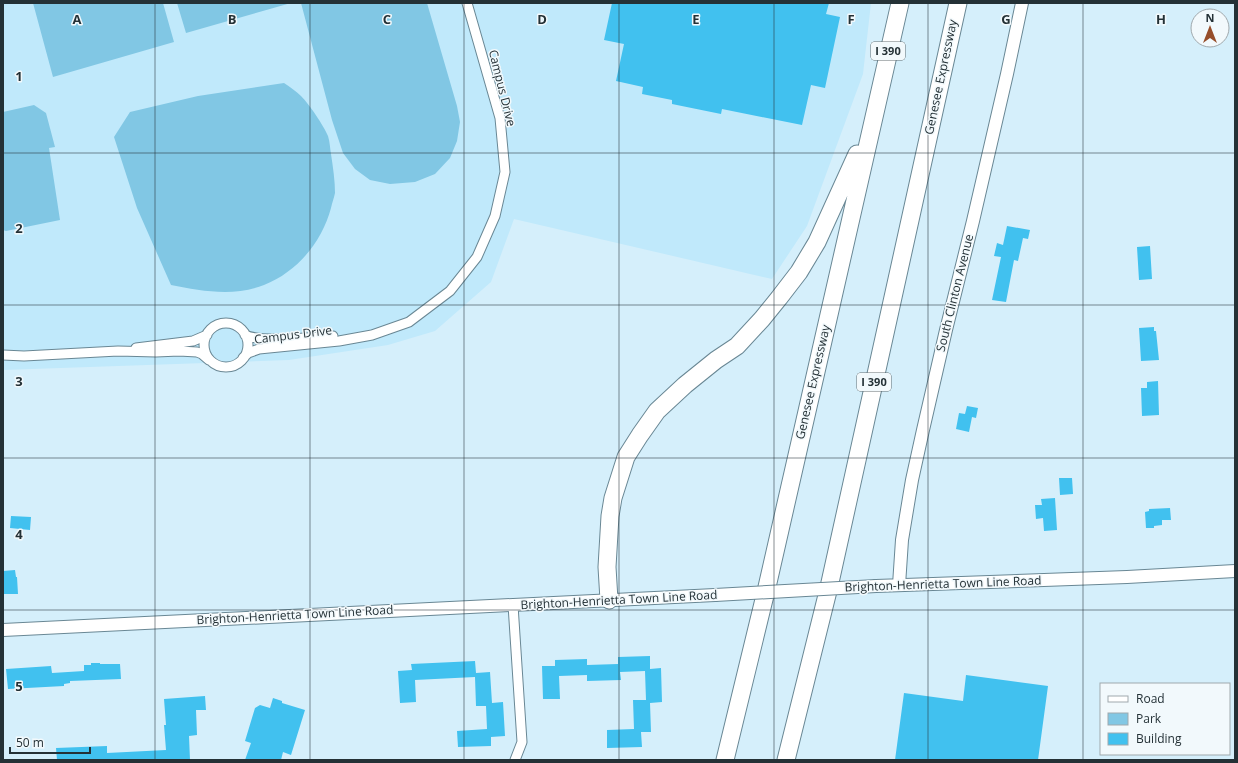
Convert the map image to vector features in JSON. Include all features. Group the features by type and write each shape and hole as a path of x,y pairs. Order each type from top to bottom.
{"highway":[{"name":"Genesee Expressway","path":"726,760 767,587 900,3"},
{"name":"Genesee Expressway","path":"786,760 829,587 958,3"},
{"path":"609,600 608,567 610,516 613,498 626,457 658,411 685,385 716,360 737,346 762,319 799,272 817,242 836,201 856,156 877,100"}],"street":[{"name":"Campus Drive","path":"243,358 248,353 259,349 338,341 372,335 409,322 450,291 477,257 495,216 505,172 500,118 467,3"},
{"name":"South Clinton Avenue","path":"899,585 902,540 912,480 1007,74 1022,3"},
{"path":"3,355 24,356 118,351 191,351 202,354 209,360 215,364 228,367 241,361 247,349 248,342 241,329 228,323 220,324 214,327 205,338 205,353 209,360"},
{"path":"118,351 193,341 207,335"},
{"name":"Campus Drive","path":"245,335 250,337 277,339 372,335"},
{"name":"Brighton-Henrietta Town Line Road","path":"3,630 876,586 1235,571"},
{"path":"513,605 522,742 515,760"}],"shaded area":[{"path":"3,3 871,3 863,74 807,226 772,279 514,219 491,282 435,331 388,345 289,360 3,370"}],"green space":[{"path":"33,3 163,3 174,42 53,77"},
{"path":"177,3 291,3 186,33"},
{"path":"301,3 427,3 457,106 460,122 457,141 450,158 435,174 415,182 390,184 370,180 355,169 343,153 332,120"},
{"path":"284,83 299,94 308,104 329,138 335,193 327,221 315,244 297,264 287,272 264,285 253,289 218,292 171,285 137,208 114,137 130,112 198,96"},
{"path":"34,105 46,113 55,147 49,148 60,220 6,231 3,230 3,112"}],"building":[{"path":"612,3 829,3 826,14 840,17 825,88 811,85 802,125 722,109 721,114 672,104 672,100 642,94 643,87 616,81 624,44 604,40"},
{"path":"1007,226 1030,230 1028,239 1023,238 1018,261 1014,260 1006,302 992,300 1001,257 994,256 997,243 1003,245"},
{"path":"1150,246 1152,279 1139,280 1137,247"},
{"path":"1154,327 1154,331 1156,331 1159,360 1141,361 1139,328"},
{"path":"1158,381 1159,415 1142,416 1141,388 1147,388 1147,382"},
{"path":"967,406 978,408 976,418 972,417 969,432 956,429 959,413 965,414"},
{"path":"1059,478 1072,478 1073,494 1060,495"},
{"path":"1055,498 1057,530 1044,531 1043,518 1036,519 1035,505 1042,505 1041,499"},
{"path":"1170,508 1171,520 1162,520 1162,525 1154,526 1154,528 1146,528 1145,512 1149,511 1149,509"},
{"path":"11,516 31,517 30,530 10,528"},
{"path":"15,570 18,594 3,594 3,571"},
{"path":"650,656 650,669 661,668 662,702 650,703 651,732 641,732 642,747 607,748 607,730 634,729 633,700 646,700 645,671 620,672 621,680 587,681 587,675 559,676 560,699 543,699 542,666 555,666 555,660 587,659 587,665 618,664 618,657"},
{"path":"475,661 476,673 490,672 492,703 503,702 505,736 491,737 491,746 458,747 457,731 487,729 486,706 476,706 475,677 415,680 416,702 400,703 398,671 412,670 411,664"},
{"path":"91,663 120,664 121,679 70,681 70,683 64,684 64,686 8,689 6,669 51,666 52,673 84,671 84,665 91,665"},
{"path":"966,675 1048,686 1038,760 895,760 904,693 963,701"},
{"path":"205,696 206,710 196,710 197,735 189,736 190,760 57,760 56,748 107,746 107,753 166,750 164,699"},
{"path":"273,698 282,701 282,703 305,710 291,755 283,752 281,760 245,760 251,743 245,741 255,708 260,705 270,708"}]}
